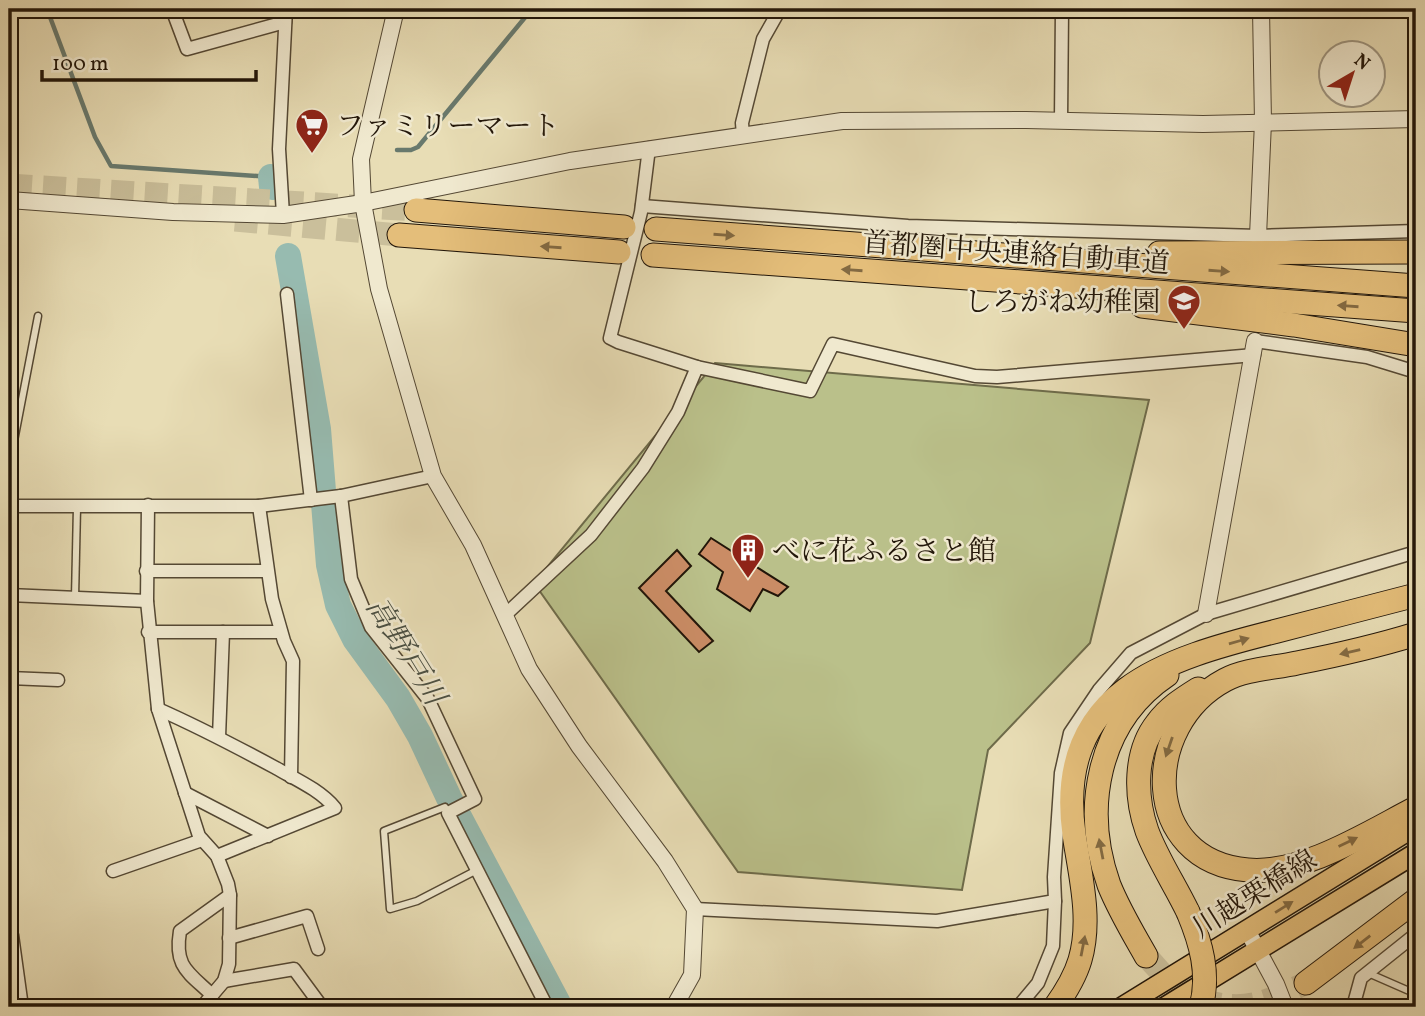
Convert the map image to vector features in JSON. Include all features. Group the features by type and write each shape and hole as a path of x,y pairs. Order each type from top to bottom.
{"highway":[{"path":"416,211 624,227"},
{"name":"首都圏中央連絡自動車道","path":"656,229 1416,286"},
{"path":"399,235 619,252"},
{"path":"953,252 1416,252"},
{"name":"首都圏中央連絡自動車道","path":"653,255 1416,311"},
{"path":"905,274 1036,294 1294,325 1416,345"},
{"path":"1055,1007 1068,988 1080,961 1086,931 1072,817 1073,781 1080,751 1095,722 1115,697 1139,679 1203,652 1416,595"},
{"path":"1201,1007 1205,994 1205,967 1199,938 1147,831 1140,803 1138,774 1142,750 1155,724 1175,703 1200,688 1227,678 1354,652 1416,634"},
{"path":"1146,956 1109,884 1099,845 1096,806 1098,778 1106,752 1138,700 1161,679 1203,652"},
{"path":"1227,678 1203,694 1174,733 1162,780 1165,803 1174,824 1187,842 1204,857 1227,867 1275,869 1331,851 1416,808"},
{"path":"1306,983 1416,900"}],"main road":[{"name":"川越栗橋線","path":"1122,1007 1416,826"},
{"name":"川越栗橋線","path":"1165,1007 1416,853"}],"street":[{"path":"172,9 187,49 285,15 279,149 283,215"},
{"path":"396,9 361,159 363,203 379,289 433,476 473,545 529,669 572,735 665,861 695,909 692,975 674,1007"},
{"path":"743,135 741,122 764,39 780,9"},
{"path":"1061,120 1062,9"},
{"path":"1258,236 1263,122 1261,9"},
{"path":"9,200 173,212 283,215 363,203 570,160 842,121 1061,120 1203,124 1416,120"},
{"path":"649,148 642,206 610,338 697,367 810,391 833,344 975,376 997,377 1255,348 1367,357 1416,372"},
{"path":"642,206 908,226 1258,236 1416,231"},
{"path":"287,294 311,500"},
{"path":"1206,614 1255,348"},
{"path":"504,616 591,536 628,488 678,412 697,367"},
{"path":"9,508 77,505 259,506 341,496 433,476"},
{"path":"341,496 351,579 371,627 428,699 475,799 448,813 547,1007"},
{"path":"148,505 146,601 158,709 199,836 217,856 230,895 229,964 224,981 202,1007"},
{"path":"259,506 267,571 281,632 293,661 291,777"},
{"path":"1018,1007 1038,983 1053,946 1054,877 1061,773 1070,733 1099,690 1131,653 1206,614 1416,552"},
{"path":"146,571 267,571"},
{"path":"9,595 146,601"},
{"path":"148,632 281,632"},
{"path":"219,737 223,632"},
{"path":"9,678 58,680"},
{"path":"158,709 219,737 327,797 335,807 217,856"},
{"path":"186,793 268,836"},
{"path":"113,871 202,840"},
{"path":"212,995 183,966 177,950 180,931 230,895"},
{"path":"695,909 937,921 1055,901"},
{"path":"229,938 307,916 318,949"},
{"path":"1247,930 1285,1007"},
{"path":"1353,1007 1361,978 1366,972 1416,934"},
{"path":"9,935 12,935 22,1007"},
{"path":"224,981 294,969 320,1006"}],"lane":[{"path":"9,467 38,316"},
{"path":"75,598 77,505"},
{"path":"448,813 445,807 384,831 390,909 417,901 477,870"},
{"path":"1366,972 1416,994"}],"green space":[{"path":"715,363 1149,400 1090,643 988,750 962,890 738,872 534,583"}],"building":[{"name":"べに花ふるさと館","path":"711,538 788,587 778,596 763,589 750,611 717,589 723,572 699,554"},
{"path":"677,550 691,566 666,591 713,641 699,652 639,588"}],"waterway":[{"name":"高野戸川","path":"47,9 95,137 111,166 271,177"},
{"path":"397,150 418,147 532,9"},
{"name":"高野戸川","path":"271,177 272,187"},
{"name":"高野戸川","path":"288,256 318,429 329,565 338,605 355,639 398,698 420,736 449,798 560,1007"}],"tunnel":[{"path":"9,185 416,210"},
{"path":"235,220 399,235"},
{"path":"1146,956 1180,990 1221,1004 1234,1006 1258,1003 1306,983"}],"place":[{"name":"ファミリーマート","path":"312,155"},
{"name":"しろがね幼稚園","path":"1184,331"},
{"name":"べに花ふるさと館","path":"748,580"}]}
